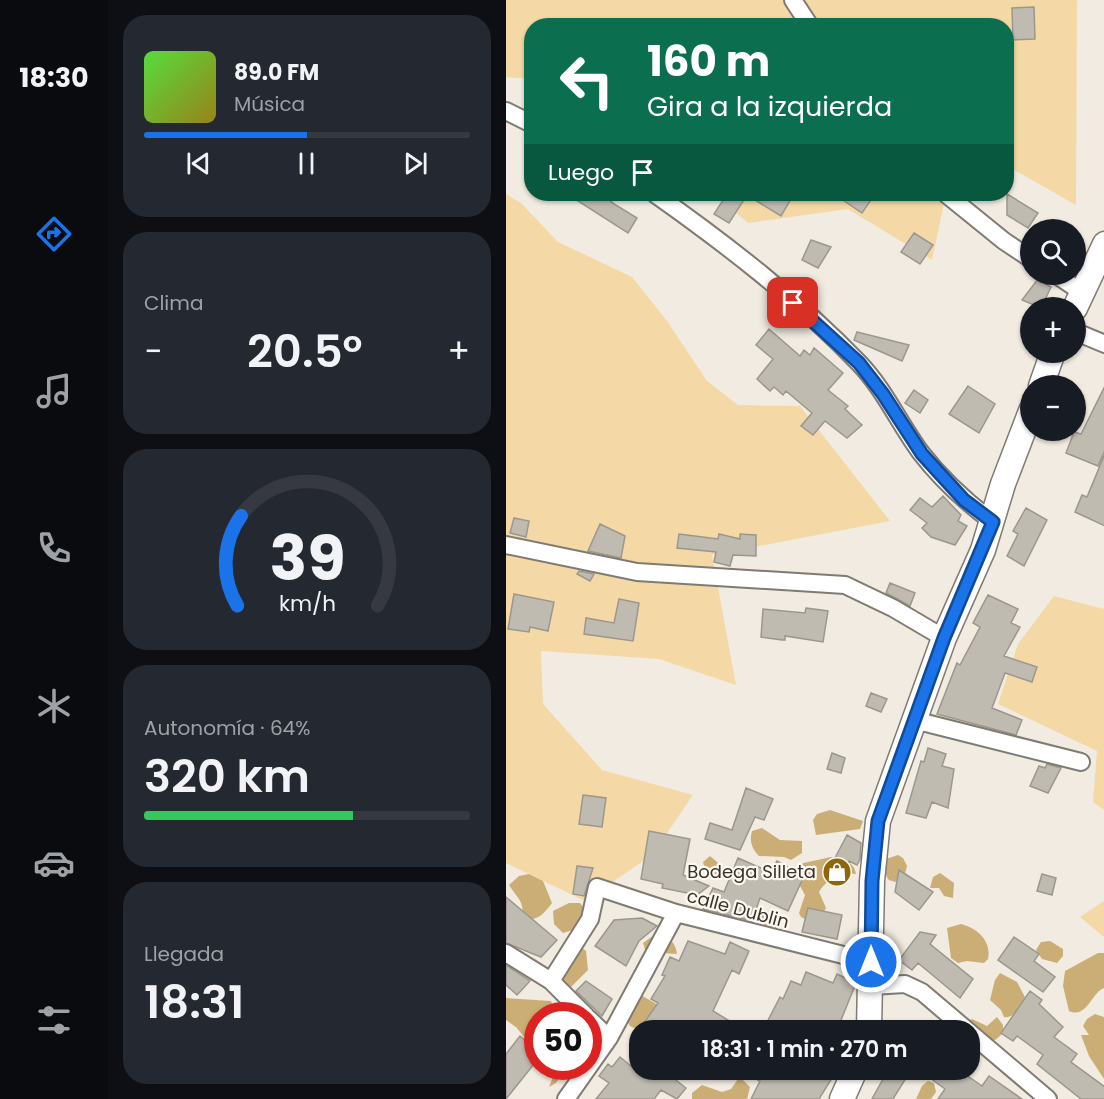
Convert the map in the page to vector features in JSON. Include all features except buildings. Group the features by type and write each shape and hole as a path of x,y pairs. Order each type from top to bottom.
{"main road":[{"path":"1080,297 1104,246"},
{"path":"869,1020 872,881 878,821 944,638 993,522 1003,484 1020,440"},
{"path":"842,1099 851,1080"}],"street":[{"path":"793,0 805,18"},
{"path":"506,111 524,120"},
{"path":"665,201 743,257 859,363 883,394 922,454 964,500 993,522"},
{"path":"955,201 1020,252"},
{"path":"1065,285 1076,297"},
{"path":"1086,336 1104,344"},
{"path":"506,545 637,572 845,585 893,608 944,638"},
{"path":"914,720 1081,762"},
{"name":"calle Dublin","path":"551,981 590,919 598,887 905,984 922,992 1048,1099"},
{"path":"566,1099 609,1038 676,913"},
{"path":"506,954 551,981 572,1002"},
{"path":"602,1031 609,1038"}],"shaded area":[{"path":"506,0 1077,0 1076,205 1014,170 1014,18 524,18 524,78 506,77"},
{"path":"506,194 521,203 558,242 632,277 667,321 707,381 738,405 800,406 890,521 712,555 736,685 659,659 541,651 543,704 602,770 693,795 652,855 585,901 506,863"},
{"path":"722,201 945,201 932,260 848,209 748,223"},
{"path":"1054,596 1104,609 1104,810 1093,802 1097,751 998,704 1018,644"},
{"path":"830,810 863,821 860,829 816,835 813,820 817,814"},
{"path":"762,828 780,840 802,841 802,853 791,860 784,857 759,856 752,845 751,835 752,831"},
{"path":"898,855 903,858 907,866 904,878 895,882 889,880 884,873 886,859"},
{"path":"710,856 729,872 725,879 706,873 703,862"},
{"path":"831,857 851,864 856,874 840,875 826,883 819,892 826,908 823,913 807,920 799,913 805,895 800,886 799,864"},
{"path":"940,873 954,883 953,898 944,896 939,888 930,888 933,877"},
{"path":"529,874 543,881 552,903 543,914 532,919 522,918 521,904 509,885 519,876"},
{"path":"1104,901 1104,937 1080,917"},
{"path":"569,903 580,903 588,913 576,929 563,933 554,924 553,911"},
{"path":"771,912 781,916 781,922 774,930 758,927 761,915"},
{"path":"961,924 978,932 988,946 988,959 984,963 967,961 958,963 951,958 947,928"},
{"path":"654,935 673,942 677,954 646,952 643,943"},
{"path":"884,941 894,943 894,958 887,970 882,972 878,945"},
{"path":"1050,941 1063,949 1063,956 1057,963 1042,959 1036,950 1041,942"},
{"path":"581,947 586,951 588,970 565,990 557,972"},
{"path":"1098,953 1104,953 1104,988 1085,1009 1075,1013 1069,1011 1063,986 1065,971"},
{"path":"1000,973 1017,982 1025,997 1017,1011 1008,1017 1004,1017 1001,1010 990,1000 995,980"},
{"path":"641,995 658,1005 648,1020 629,1020 629,1024 626,1019"},
{"path":"506,998 551,1001 524,1002 524,1037 506,1020"},
{"path":"1095,1014 1104,1017 1104,1079 1089,1056 1081,1035 1089,1035 1083,1026 1087,1019"},
{"path":"997,1017 1003,1025 1003,1033 994,1041 980,1046 980,1023 987,1026"},
{"path":"552,1080 558,1080 556,1083 549,1087"},
{"path":"737,1080 743,1080 750,1087 747,1099 692,1099 692,1093 702,1085 722,1092 731,1089"},
{"path":"928,1081 934,1083 936,1092 931,1099 916,1099 922,1086"}],"place":[{"name":"Bodega Silleta","path":"837,872"}],"route":[{"path":"793,303 859,363 883,394 922,454 964,500 993,522 944,638 900,753 878,821 872,881 871,962"}]}
